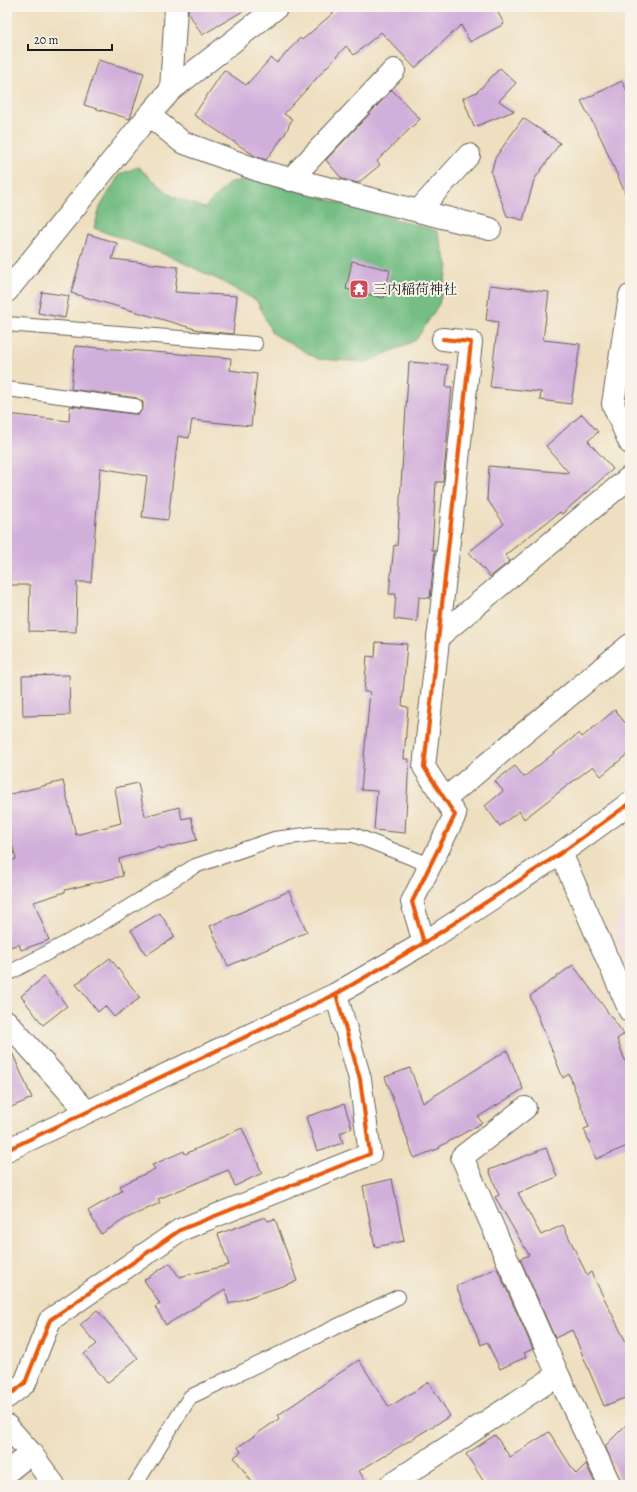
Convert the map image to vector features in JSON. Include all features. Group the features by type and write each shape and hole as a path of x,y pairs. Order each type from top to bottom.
{"street":[{"path":"171,90 176,7"},
{"path":"7,291 149,114 171,90 277,7"},
{"path":"290,180 394,70"},
{"path":"149,114 182,142 290,180 490,229"},
{"path":"418,211 469,155"},
{"path":"630,296 613,404 630,443"},
{"path":"424,943 412,902 455,815 424,767 471,342 443,339"},
{"path":"438,637 630,477"},
{"path":"444,799 630,645"},
{"path":"7,1150 336,994 424,943 561,853 630,803"},
{"path":"561,853 630,1011"},
{"path":"7,1397 25,1383 50,1320 180,1230 370,1154 360,1079 336,994"},
{"path":"7,1022 87,1112"},
{"path":"524,1108 462,1157 558,1375 610,1485"},
{"path":"390,1485 558,1375"},
{"path":"7,1426 31,1453 54,1485"},
{"path":"7,1472 31,1453"}],"lane":[{"path":"7,324 255,344"},
{"path":"7,389 135,406"},
{"path":"7,974 91,930 195,866 274,839 313,834 354,835 430,865"},
{"path":"135,1485 190,1397 398,1297"}],"shaded area":[{"path":"630,892 630,971 614,931"}],"green space":[{"path":"138,167 172,196 204,208 230,182 256,179 437,231 448,267 439,304 416,340 367,362 318,359 272,333 257,301 219,280 169,256 94,228 100,207 120,174"}],"building":[{"path":"188,7 250,7 202,35 188,12"},
{"path":"340,7 495,7 504,24 470,42 461,25 415,68 381,32 354,55 346,46 284,114 292,119 285,134 266,160 255,156 194,115 224,70 246,85 271,58 277,63 300,38 302,40"},
{"path":"98,60 144,73 130,119 84,105"},
{"path":"500,68 516,83 499,101 514,111 474,127 463,98 477,92"},
{"path":"622,81 630,97 630,204 601,138 581,101"},
{"path":"392,90 420,119 377,161 380,165 358,183 342,179 326,160"},
{"path":"523,118 560,143 534,180 523,220 507,216 491,173 495,158"},
{"path":"88,234 117,243 112,259 178,267 175,292 237,296 233,334 202,331 71,293"},
{"path":"352,261 390,270 384,298 346,289"},
{"path":"490,285 549,292 543,340 580,344 571,404 540,400 541,392 490,387 498,322 486,320"},
{"path":"42,292 69,296 65,318 38,313"},
{"path":"75,346 231,358 230,370 257,374 251,426 192,420 189,438 178,436 168,520 142,517 147,476 100,468 91,582 77,582 76,632 29,631 30,585 7,585 7,414 69,421 70,406 134,414 139,414 143,408 143,402 136,398 71,389"},
{"path":"409,362 448,365 446,387 452,387 443,482 436,482 432,550 435,550 430,598 419,597 417,622 394,619 396,594 389,594 394,545 397,546"},
{"path":"582,414 598,432 588,441 613,469 562,514 560,512 505,555 510,561 490,577 469,552 504,524 487,499 489,466 569,473 546,446"},
{"path":"376,642 407,644 402,706 408,707 404,759 409,759 405,833 374,830 377,791 361,790 370,692 364,692 367,656 375,657"},
{"path":"69,675 70,715 23,716 22,676"},
{"path":"615,710 630,729 630,752 601,776 593,766 524,819 519,811 500,826 485,806 503,791 495,781 515,766 524,777 579,733 582,737"},
{"path":"63,781 76,835 121,823 115,788 138,783 145,816 179,807 182,819 191,817 197,840 160,849 160,847 119,859 123,876 65,890 65,892 34,902 49,940 21,950 19,944 7,948 7,863 16,859 7,823 7,795"},
{"path":"289,891 307,932 228,966 210,926"},
{"path":"160,913 175,937 146,955 131,930"},
{"path":"110,958 140,998 114,1017 105,1006 98,1012 76,984"},
{"path":"573,965 624,1034 617,1039 630,1074 630,1145 596,1159 584,1129 589,1127 569,1074 563,1078 530,996"},
{"path":"44,977 67,1006 43,1025 21,996"},
{"path":"7,1041 32,1098 7,1109"},
{"path":"507,1050 523,1089 478,1117 482,1123 439,1147 440,1148 414,1158 385,1077 410,1068 423,1103"},
{"path":"344,1104 352,1128 340,1133 343,1143 317,1151 306,1117"},
{"path":"242,1128 262,1173 235,1186 228,1170 158,1199 160,1203 125,1219 101,1234 88,1211 122,1191 120,1186 155,1169 152,1165 184,1151 185,1154"},
{"path":"546,1148 557,1177 518,1193 541,1235 563,1225 587,1275 591,1272 630,1350 630,1396 604,1406 572,1330 555,1338 520,1259 529,1255 495,1197 499,1195 489,1170"},
{"path":"392,1179 404,1241 375,1247 363,1186"},
{"path":"265,1217 268,1221 275,1219 297,1281 229,1304 225,1289 166,1325 155,1307 160,1304 144,1280 170,1263 179,1277 229,1265 218,1234"},
{"path":"497,1268 533,1349 524,1353 526,1357 500,1369 487,1342 481,1345 456,1286"},
{"path":"97,1310 138,1358 107,1383 84,1354 97,1344 80,1325"},
{"path":"359,1360 389,1407 429,1382 450,1416 359,1471 368,1485 254,1485 234,1457 241,1452 238,1447 280,1418 278,1415"},
{"path":"630,1421 630,1485 622,1485 605,1446"},
{"path":"549,1432 576,1474 586,1464 596,1485 486,1485 466,1454 495,1435 510,1457"}],"cycle path":[{"path":"424,943 412,902 455,815 424,767 471,342 443,339"},
{"path":"7,1150 336,994 424,943 561,853 630,803"},
{"path":"7,1397 25,1383 50,1320 180,1230 370,1154 360,1079 336,994"}],"place":[{"name":"三内稲荷神社","path":"359,289"}]}
